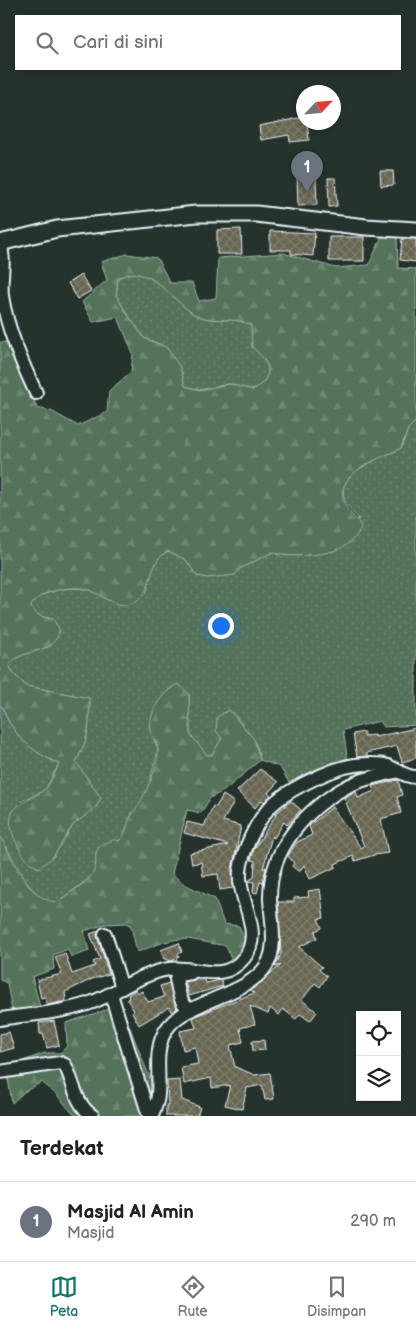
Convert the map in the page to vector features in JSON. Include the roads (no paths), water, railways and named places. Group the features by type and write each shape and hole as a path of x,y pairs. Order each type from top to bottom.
{"main road":[{"path":"0,243 56,229 196,214 256,214 366,227 416,230"}],"street":[{"path":"0,243 3,252 0,284 2,296 16,344 36,393"},
{"path":"0,1019 56,1012 117,991 160,971 171,968 214,973 236,966 249,951 251,928 240,886 240,870 248,845 270,808 282,797 298,788 352,765 372,764 387,766 406,776 416,777"},
{"path":"150,1116 159,1094 158,1078 162,1037 167,1029 191,1010 248,984 268,964 272,944 270,897 272,880 279,855 287,838 311,813 349,785 399,771"},
{"path":"105,934 117,991 150,1116"},
{"path":"191,1010 185,1007 181,1001 176,979 178,976 193,972"},
{"path":"0,1072 60,1063 65,1065 78,1098 87,1112 93,1116"}],"place":[{"name":"Masjid Al Amin","path":"307,192"}]}
